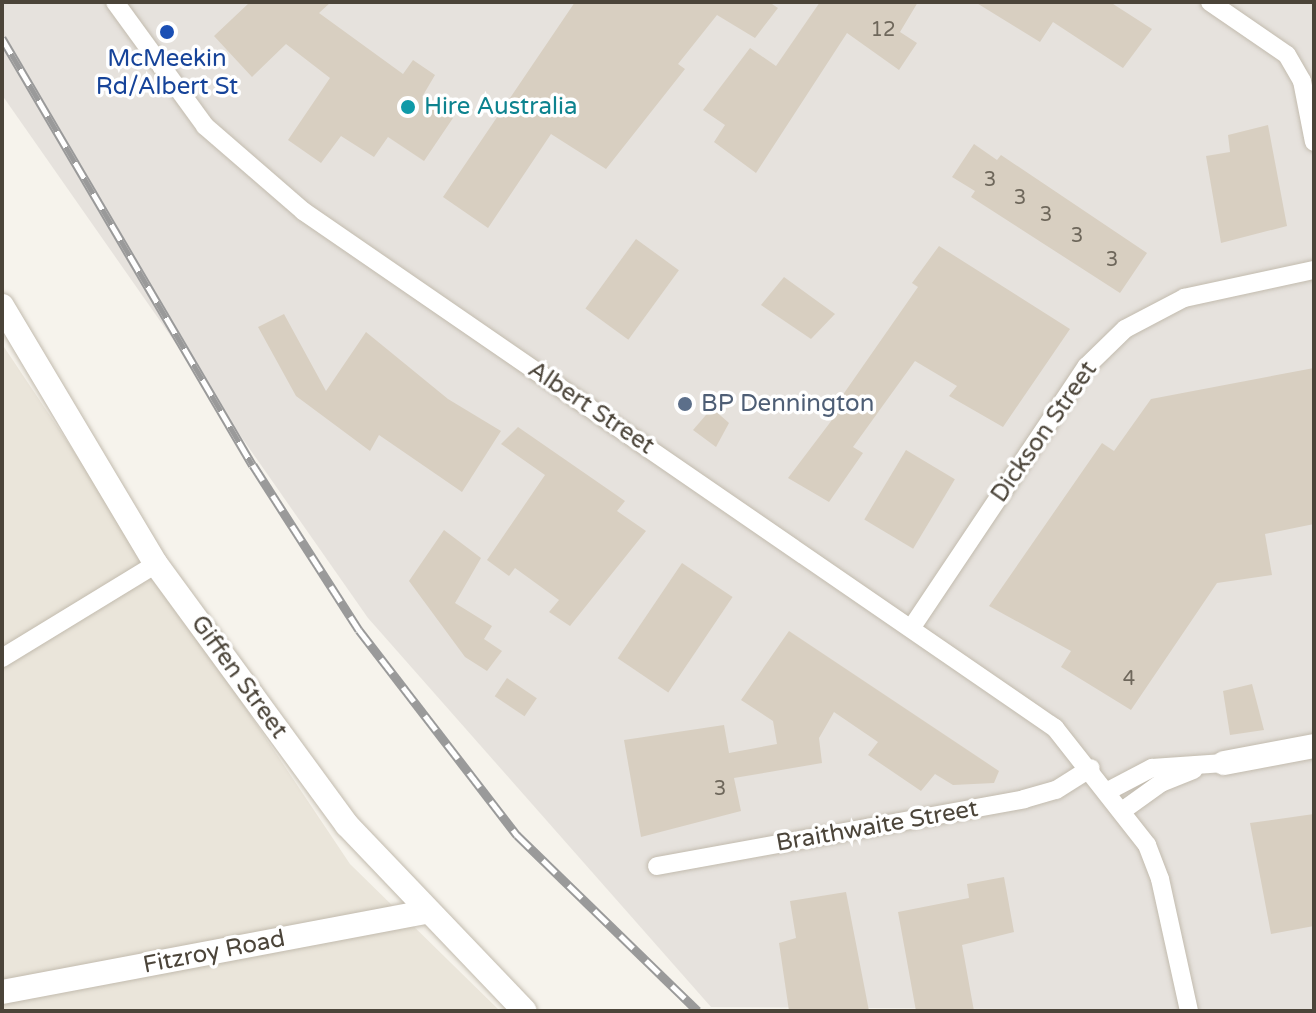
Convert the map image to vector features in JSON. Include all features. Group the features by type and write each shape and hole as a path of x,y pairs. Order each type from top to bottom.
{"street":[{"name":"Albert Street","path":"115,2 205,126 303,211 1038,714 1100,780 1147,845 1160,879 1189,1011"},
{"path":"1210,2 1287,55 1302,81 1314,142"},
{"name":"Dickson Street","path":"912,627 1079,378 1125,329 1184,298 1314,270"},
{"name":"Giffen Street","path":"2,306 156,564 347,825 426,912 525,1011"},
{"path":"2,658 156,564"},
{"name":"Braithwaite Street","path":"657,866 1042,795 1152,768 1224,763 1314,746"},
{"name":"Braithwaite Street","path":"1122,811 1161,783 1224,763"},
{"name":"Fitzroy Road","path":"2,992 426,912"}],"shaded area":[{"path":"2,2 1314,2 1314,1011 711,1007 368,618 2,95"},
{"path":"2,344 350,864 500,1011 2,1011"}],"building":[{"path":"250,2 331,2 319,13 403,74 413,60 435,75 422,97 453,118 424,161 388,137 374,157 341,136 321,163 288,140 330,78 286,44 252,77 214,36"},
{"path":"575,2 769,2 778,8 755,38 717,15 678,64 685,69 606,169 551,134 488,228 443,197"},
{"path":"820,2 918,2 900,32 917,43 899,70 847,33 756,173 714,142 725,125 703,110 750,48 776,66"},
{"path":"975,2 1110,2 1152,29 1123,68 1053,22 1040,42"},
{"path":"1268,125 1287,226 1221,243 1206,156 1230,152 1228,135"},
{"path":"974,144 997,160 1001,155 1147,253 1120,293 971,197 975,191 952,177"},
{"path":"636,239 679,270 628,340 585,309"},
{"path":"939,246 1070,329 1003,427 949,396 957,386 915,361 853,447 863,453 829,502 788,478 838,412 833,409 918,287 912,283"},
{"path":"784,277 835,314 811,339 761,305"},
{"path":"284,314 326,391 366,332 448,399 501,431 462,492 379,435 370,451 296,396 258,327"},
{"path":"1314,368 1314,524 1265,534 1272,575 1217,583 1131,710 1061,667 1071,651 989,606 1102,443 1114,451 1151,399"},
{"path":"712,408 729,423 716,447 693,430"},
{"path":"518,427 625,501 617,511 646,531 570,626 549,612 559,600 515,568 509,576 487,560 545,475 501,444"},
{"path":"906,450 955,479 913,549 864,519"},
{"path":"444,530 481,558 455,603 492,626 484,639 502,651 487,671 465,657 409,581"},
{"path":"682,563 733,597 668,692 618,658"},
{"path":"789,631 999,771 994,783 953,785 935,774 921,791 868,755 878,742 834,712 819,738 822,763 734,778 741,811 641,837 624,740 724,725 729,753 777,744 773,721 741,700"},
{"path":"507,678 537,698 525,716 495,696"},
{"path":"1252,684 1264,730 1230,735 1223,691"},
{"path":"1314,814 1314,926 1271,934 1250,823"},
{"path":"1004,877 1014,932 962,945 974,1011 916,1011 898,912 969,898 967,884"},
{"path":"846,892 869,1011 789,1011 779,943 796,938 790,901"}],"railway":[{"path":"2,38 253,465 359,630 517,835 698,1011"}],"place":[{"name":"McMeekin Rd/Albert St","path":"167,32"},
{"name":"Hire Australia","path":"408,107"},
{"name":"BP Dennington","path":"685,404"}]}
